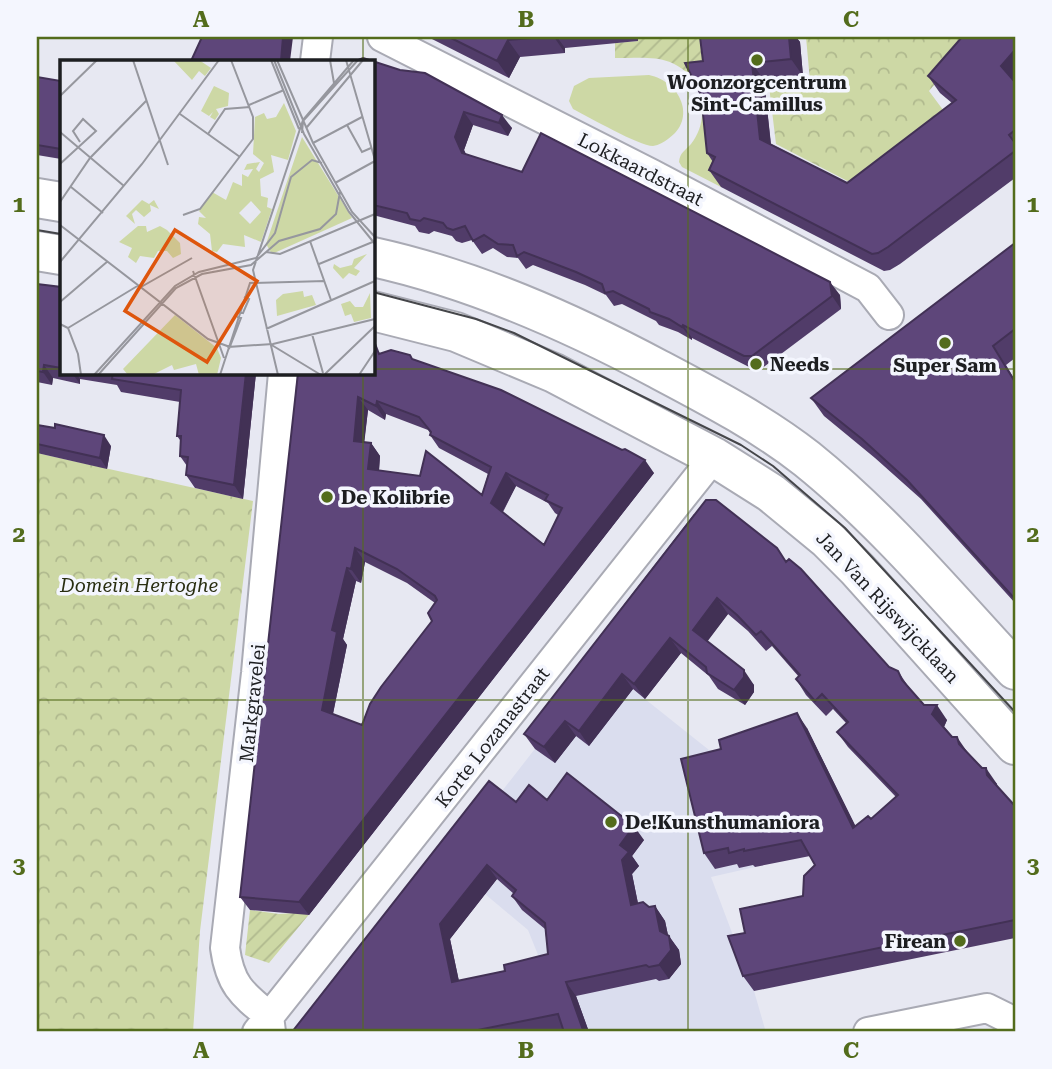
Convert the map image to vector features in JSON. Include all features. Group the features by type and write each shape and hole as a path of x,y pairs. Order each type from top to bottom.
{"main road":[{"path":"37,198 60,202"},
{"path":"37,251 60,255"},
{"path":"374,257 442,276 562,321 690,385 761,413 806,459 866,511 1015,670"},
{"name":"Jan Van Rijswijcklaan","path":"374,311 456,332 554,373 715,457 771,493 827,539 857,569 1015,745"},
{"path":"715,457 761,413"}],"street":[{"path":"315,60 318,37"},
{"name":"Lokkaardstraat","path":"382,37 653,174 868,288 889,315"},
{"name":"Markgravelei","path":"266,1027 234,983 227,965 225,948 256,673 283,374"},
{"name":"Korte Lozanastraat","path":"266,1027 715,457"},
{"path":"868,1032 987,1008 1015,1022"}],"shaded area":[{"name":"De!Kunsthumaniora","path":"601,664 709,750 730,755 755,867 711,877 754,991 765,1029 749,1032 569,1032 528,930 485,894 499,795"}],"green space":[{"path":"638,37 711,37 696,82 678,66 660,59 615,58 615,43 638,41"},
{"path":"806,37 971,37 973,39 929,91 952,122 861,188 776,144 769,86 810,81"},
{"path":"649,75 660,79 677,93 683,112 677,131 657,145 646,145 614,131 573,109 569,101 574,86 589,78"},
{"path":"696,82 702,89 727,174 721,187 682,167 679,162 696,137 701,122 701,98"},
{"name":"Domein Hertoghe","path":"37,453 253,501 200,931 193,1032 37,1032"},
{"path":"250,910 279,914 311,912 269,963 245,955"}],"building":[{"path":"202,37 283,37 281,60 191,60"},
{"path":"449,37 544,37 508,40 497,61"},
{"path":"700,37 789,37 791,59 752,63 760,139 847,183 956,100 928,76 962,37 1015,37 1015,50 1001,66 1015,82 1015,130 1009,135 1015,143 1015,151 888,247 872,254 709,170 715,157 707,153 701,95 685,63 703,61"},
{"path":"374,61 400,70 425,73 502,115 499,123 464,112 455,137 462,153 522,172 541,133 830,282 832,296 752,356 744,356 683,325 682,327 650,312 649,309 613,291 605,293 602,284 576,272 524,252 517,256 513,245 498,244 484,235 473,241 465,226 453,230 443,223 424,218 420,221 410,219 407,213 374,205"},
{"path":"37,77 60,81 60,149 37,145"},
{"path":"1015,243 1015,329 993,346 1015,382 1015,599 907,480 811,398"},
{"path":"37,284 60,287 60,368 44,365 43,372 37,371"},
{"path":"374,341 379,354 391,350 410,355 412,359 501,390 645,460 299,902 240,897 298,374 374,374","holes":["358,397 376,406 377,401 419,417 431,432 430,435 491,467 482,495 426,451 420,476 368,469 371,443 354,441","506,473 548,495 545,500 562,508 544,545 491,503","355,548 397,569 437,600 428,613 432,621 381,687 370,704 362,725 322,710 337,632 332,630 347,568 351,569"]},
{"path":"113,374 246,374 234,485 186,475 188,457 180,456 181,436 177,436 181,390 112,379"},
{"path":"55,424 104,435 100,458 37,444 37,425 55,428"},
{"path":"706,500 716,500 777,548 786,562 789,559 801,569 889,667 898,671 902,680 924,705 937,705 932,714 952,737 957,737 959,744 982,768 986,768 987,775 1015,806 1015,920 743,976 728,936 745,933 740,909 803,896 804,876 815,865 801,840 744,851 729,853 728,848 704,853 681,759 721,749 719,740 797,713 853,828 868,816 871,819 898,795 837,732 848,722 822,694 815,701 796,679 800,675 761,631 756,635 717,598 693,630 744,670 744,677 734,690 707,673 706,667 670,638 634,684 622,674 579,731 565,721 544,747 524,734"},
{"path":"567,773 634,826 620,845 629,852 622,860 631,905 643,902 649,907 655,906 660,931 669,936 671,950 659,965 646,965 566,982 583,1030 577,1032 564,1032 558,1014 468,1032 292,1032 489,781 516,802 529,785 547,800","holes":["487,865 516,890 512,896 545,923 548,954 504,965 505,971 452,982 440,924"]}],"tram line":[{"path":"37,230 60,234"},
{"path":"374,292 476,319 514,333 741,445 773,466 845,528 1015,712"}],"place":[{"name":"Woonzorgcentrum Sint-Camillus","path":"757,60"},
{"name":"Super Sam","path":"945,343"},
{"name":"Needs","path":"756,364"},
{"name":"De Kolibrie","path":"327,497"},
{"name":"De!Kunsthumaniora","path":"611,822"},
{"name":"Firean","path":"960,941"}]}
